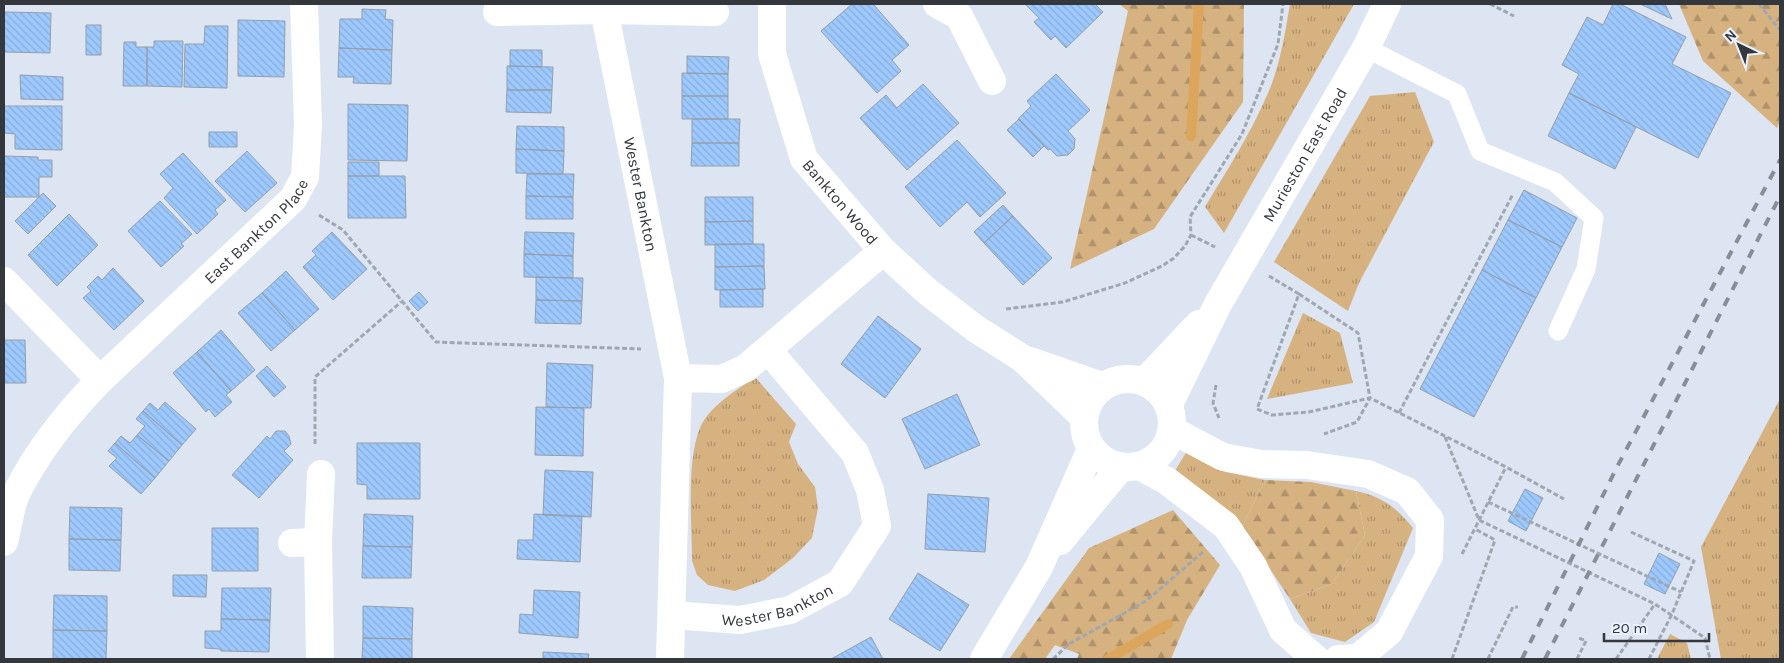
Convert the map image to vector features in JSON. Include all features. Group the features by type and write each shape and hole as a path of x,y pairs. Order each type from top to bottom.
{"street":[{"name":"East Bankton Place","path":"4,542 16,496 38,455 68,413 100,380 293,199 305,177 307,142 304,4"},
{"name":"Bankton Wood","path":"772,4 772,54 804,159 882,251 928,292 976,329"},
{"name":"Murieston East Road","path":"1170,417 1218,304 1366,48 1387,4"},
{"path":"956,8 992,81"},
{"path":"497,12 604,10 715,12"},
{"name":"Wester Bankton","path":"604,10 678,378 670,659"},
{"path":"678,378 722,379 746,368 882,251"},
{"path":"4,280 100,380"},
{"name":"Murieston East Road","path":"1145,382 1218,304"},
{"path":"976,329 1022,358 1083,416"},
{"name":"Wester Bankton","path":"672,615 740,620 790,610 840,583 876,526 870,490 855,453 768,350"},
{"path":"1022,358 1102,386"},
{"path":"1039,567 1130,466 1150,461 1160,453 1168,442 1170,417 1159,391 1145,382 1131,378 1116,380 1102,386 1090,399 1083,416 1084,434 1091,449 1110,464 1130,466 1167,481 1226,526 1253,566 1283,630 1316,659"},
{"path":"1170,417 1223,457 1261,464 1307,464 1368,474 1407,491 1430,520 1429,556 1389,632 1358,658 1338,659"},
{"path":"984,659 1039,567 1091,449"},
{"path":"320,659 305,543 321,474"}],"lane":[{"path":"1366,48 1457,94 1480,151 1555,182 1594,218 1586,269 1558,331"}],"path":[{"path":"976,329 1005,309 1063,302 1125,283 1162,266 1174,258 1191,235 1190,217 1242,134 1278,44 1282,4"},
{"path":"1490,4 1514,16"},
{"path":"1759,4 1780,30"},
{"path":"1399,413 1526,170"},
{"path":"293,199 343,230 436,342 674,351"},
{"path":"1191,235 1217,248"},
{"path":"1268,275 1358,333 1370,398"},
{"path":"1299,294 1257,409 1272,415 1309,412 1370,398 1564,499"},
{"path":"321,474 315,466 315,377 401,302"},
{"path":"1216,381 1214,402 1222,426"},
{"path":"1445,436 1479,520 1655,604 1672,614 1705,638 1710,659"},
{"path":"1488,502 1681,592"},
{"path":"1452,659 1495,540 1475,528"},
{"path":"1632,532 1694,561 1672,614 1648,659"},
{"path":"1616,659 1655,604"},
{"path":"1488,659 1513,607 1518,607"},
{"path":"1577,659 1586,641 1579,638"}],"green space":[{"path":"1119,4 1244,4 1243,102 1154,229 1070,269 1128,11"},
{"path":"1290,4 1354,4 1224,233 1205,207 1246,137 1268,93 1279,61"},
{"path":"1679,4 1780,4 1780,121 1777,128 1703,61"},
{"path":"1415,92 1434,142 1359,283 1348,311 1274,262 1370,96"},
{"path":"1303,313 1340,333 1353,383 1267,399"},
{"path":"755,377 796,424 789,442 798,464 815,487 818,508 812,538 793,558 764,580 735,591 708,585 697,575 692,561 691,475 696,442 704,420 724,399"},
{"path":"1780,399 1780,659 1721,659 1701,547"},
{"path":"1187,451 1226,472 1265,480 1242,527 1173,474"},
{"path":"1265,480 1311,482 1356,491 1365,535 1332,584 1290,599 1242,527"},
{"path":"1356,491 1374,496 1388,504 1401,514 1413,528 1374,622 1345,642 1311,633 1290,599 1332,584 1365,535"},
{"path":"1173,510 1220,565 1187,620 1171,659 1077,659 1079,654 1055,645 1045,659 1009,659 1089,548"},
{"path":"1670,634 1687,643 1691,659 1657,659"}],"building":[{"path":"852,4 873,4 909,45 892,60 901,71 877,93 821,31"},
{"path":"1025,4 1095,4 1103,12 1066,48 1055,36 1051,40 1034,22 1039,18"},
{"path":"1613,4 1620,4 1686,37 1672,64 1731,93 1698,158 1569,93 1579,74 1562,65 1587,17 1603,25"},
{"path":"1640,4 1665,4 1672,19"},
{"path":"362,9 386,10 385,19 393,20 392,50 339,48 340,19 362,19"},
{"path":"4,12 51,13 50,53 4,52"},
{"path":"238,20 285,21 284,77 238,76"},
{"path":"86,25 101,25 101,55 86,55"},
{"path":"205,26 228,26 227,88 184,87 185,44 204,44"},
{"path":"154,41 183,41 182,87 147,86 147,47 154,47"},
{"path":"124,42 136,42 136,47 147,47 147,86 123,86"},
{"path":"339,48 392,50 391,84 353,83 354,77 338,77"},
{"path":"510,50 542,50 542,67 510,66"},
{"path":"687,56 729,57 728,74 687,73"},
{"path":"507,66 553,67 552,90 507,90"},
{"path":"682,73 728,74 728,96 682,96"},
{"path":"1056,74 1090,110 1068,131 1075,139 1074,149 1068,155 1057,156 1050,149 1048,150 1018,119 1031,106 1027,101"},
{"path":"20,75 63,77 63,100 21,99"},
{"path":"923,84 959,123 907,170 860,118 886,95 897,108"},
{"path":"507,90 552,90 551,113 506,112"},
{"path":"1569,93 1636,127 1615,169 1548,136"},
{"path":"682,96 728,96 728,119 682,119"},
{"path":"348,104 408,105 407,161 348,160"},
{"path":"4,106 62,106 62,150 15,149 15,134 4,133"},
{"path":"692,119 740,119 739,143 692,143"},
{"path":"1019,119 1044,146 1033,157 1007,130"},
{"path":"517,126 564,127 564,151 516,149"},
{"path":"209,132 237,132 237,147 209,147"},
{"path":"957,140 1006,193 980,217 967,202 940,227 905,187"},
{"path":"692,143 739,143 739,166 691,166"},
{"path":"516,149 564,151 563,174 516,173"},
{"path":"247,151 277,183 245,212 215,181"},
{"path":"183,153 226,200 215,210 218,214 197,234 164,198 173,188 160,174"},
{"path":"4,156 38,157 38,160 52,160 52,177 39,177 39,197 4,197"},
{"path":"348,162 379,162 379,176 348,176"},
{"path":"527,174 574,174 573,197 526,196"},
{"path":"348,176 405,176 406,218 348,218"},
{"path":"1524,190 1577,218 1562,247 1508,220"},
{"path":"43,193 56,206 28,234 15,221"},
{"path":"526,196 573,197 573,219 526,219"},
{"path":"705,197 753,197 753,221 705,222"},
{"path":"160,201 192,234 181,244 184,246 161,267 128,231"},
{"path":"1003,205 1013,216 984,243 974,232"},
{"path":"69,214 98,245 57,286 28,255"},
{"path":"1013,216 1052,258 1023,285 984,243"},
{"path":"1508,220 1562,247 1536,298 1482,270"},
{"path":"753,221 753,244 705,245 705,222"},
{"path":"332,232 367,269 333,300 303,267 316,255 312,251"},
{"path":"525,232 574,233 573,256 524,254"},
{"path":"715,244 764,244 764,266 715,267"},
{"path":"524,254 573,256 573,278 524,277"},
{"path":"764,266 765,289 715,290 715,267"},
{"path":"113,268 144,301 114,330 83,298 91,291 87,287 98,276 102,280"},
{"path":"1482,270 1536,298 1474,417 1420,389"},
{"path":"286,271 319,309 295,330 262,293"},
{"path":"536,277 583,278 582,301 536,300"},
{"path":"763,289 763,307 720,307 720,290"},
{"path":"419,292 428,302 418,311 409,301"},
{"path":"262,293 295,330 271,351 238,313"},
{"path":"536,300 582,301 581,324 535,323"},
{"path":"878,316 921,349 885,398 841,364"},
{"path":"221,330 255,370 231,391 197,352"},
{"path":"4,340 25,340 26,383 4,383"},
{"path":"197,352 231,391 226,395 232,402 215,417 209,409 206,412 173,373"},
{"path":"547,363 593,365 591,408 546,407"},
{"path":"267,366 286,387 274,397 256,376"},
{"path":"957,394 980,445 925,469 902,419"},
{"path":"165,402 196,429 182,445 143,411 150,403 158,410"},
{"path":"536,407 584,408 583,456 535,455"},
{"path":"143,411 182,445 169,461 137,435 145,426 136,419"},
{"path":"276,431 285,431 289,436 291,444 284,451 293,460 259,498 232,475 267,436 270,439"},
{"path":"137,435 169,461 155,478 115,443 121,436 130,443"},
{"path":"115,443 155,478 141,494 109,466 117,458 108,451"},
{"path":"357,443 420,443 420,499 367,499 367,485 357,484"},
{"path":"545,470 593,472 591,517 543,515"},
{"path":"1525,489 1543,498 1526,531 1508,521"},
{"path":"928,494 989,498 985,552 925,549"},
{"path":"70,507 122,508 121,540 69,539"},
{"path":"364,514 413,516 412,547 363,546"},
{"path":"534,514 582,516 580,562 517,559 518,540 533,540"},
{"path":"212,528 258,528 258,571 212,571"},
{"path":"69,539 121,540 120,571 69,570"},
{"path":"363,546 412,547 411,578 362,578"},
{"path":"1659,553 1680,564 1665,594 1644,584"},
{"path":"918,573 969,605 940,651 889,619"},
{"path":"173,575 207,575 206,597 173,596"},
{"path":"222,588 271,588 270,620 221,619"},
{"path":"534,590 580,592 578,638 519,633 520,614 533,615"},
{"path":"54,595 107,596 107,631 53,630"},
{"path":"363,606 413,608 412,639 363,638"},
{"path":"221,619 270,620 269,652 221,651 220,649 205,648 205,631 221,631"},
{"path":"53,630 107,631 106,659 53,659"},
{"path":"871,637 883,659 831,659"},
{"path":"363,638 412,639 412,659 362,659"},
{"path":"543,652 589,654 588,659 543,659"}],"waterway":[{"path":"1191,136 1199,4"},
{"path":"1108,659 1168,624"}],"railway":[{"path":"1522,659 1617,467 1780,160"},
{"path":"1545,659 1780,196"}]}
